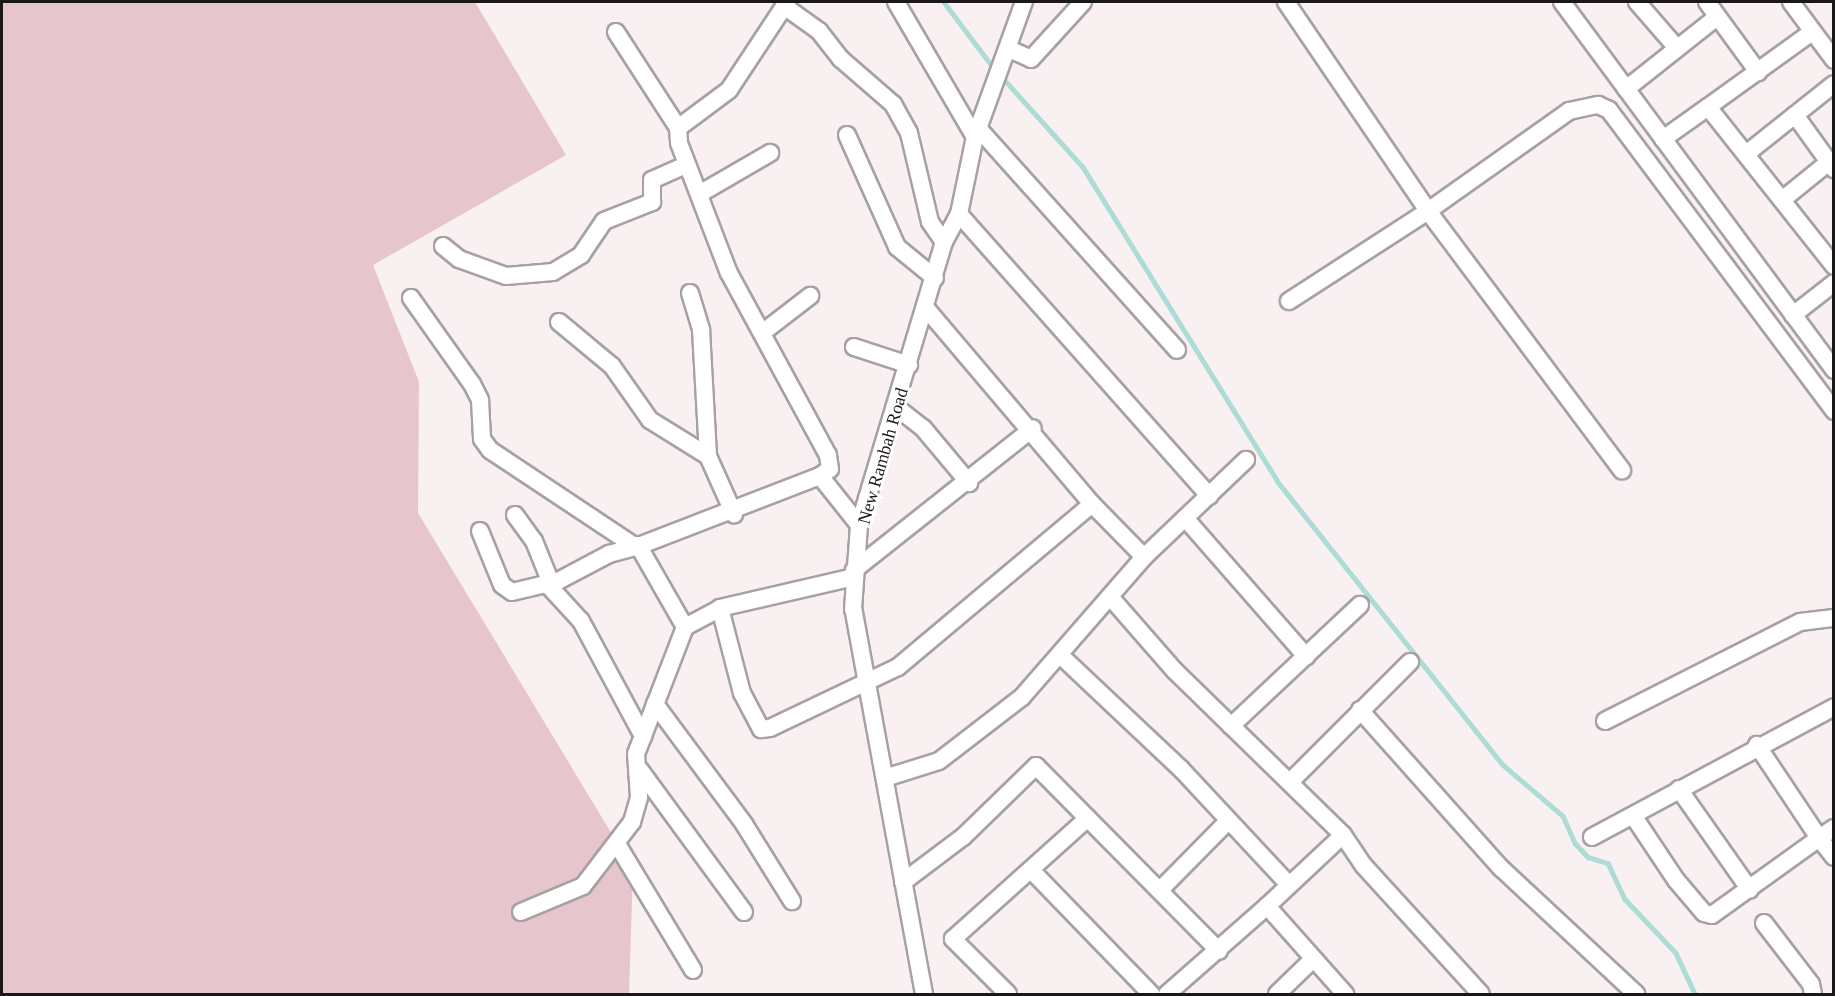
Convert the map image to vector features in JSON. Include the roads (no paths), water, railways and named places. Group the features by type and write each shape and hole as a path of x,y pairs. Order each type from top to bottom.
{"street":[{"path":"896,2 976,133 1177,350"},
{"name":"New Rambah Road","path":"924,994 903,882 888,777 853,609 854,573 859,525 909,365 944,242 959,214 976,133 1008,52 1024,2"},
{"path":"1008,52 1031,58 1083,2"},
{"path":"1286,2 1428,211 1622,470"},
{"path":"1562,2 1793,315 1828,353 1833,370"},
{"path":"1637,2 1676,47"},
{"path":"1707,2 1758,72"},
{"path":"1791,2 1823,39 1833,60"},
{"path":"678,128 729,90 786,4 819,31 841,59 893,104 909,133 930,222 944,242"},
{"path":"1626,89 1676,47 1717,17"},
{"path":"480,531 505,589 549,583 637,546 734,514 820,476 830,469 828,455 712,234 701,193 686,165 678,128 616,32"},
{"path":"1663,139 1758,72 1823,39"},
{"path":"1746,154 1833,84"},
{"path":"1289,301 1428,211 1569,111 1598,105 1609,110 1833,411"},
{"path":"1708,107 1833,266"},
{"path":"1782,200 1831,165 1795,115"},
{"path":"847,135 897,247 935,278"},
{"path":"701,193 770,153"},
{"path":"443,246 459,259 506,276 553,272 581,255 604,221 652,202 652,180 686,165"},
{"path":"959,214 1209,496"},
{"path":"1793,315 1833,283"},
{"path":"690,293 701,330 708,456 734,514"},
{"path":"762,333 810,296"},
{"path":"411,298 472,384 480,400 482,439 490,450 637,546 685,627"},
{"path":"926,308 1033,428 1092,504 1144,557"},
{"path":"559,322 612,366 650,420 708,456"},
{"path":"854,347 909,365"},
{"path":"896,407 923,428 969,483"},
{"path":"521,912 583,886 617,844 637,812 640,770 636,754 685,627 720,608 854,573 969,483 1033,428"},
{"path":"888,777 939,761 1022,697 1112,598 1144,557 1246,460"},
{"path":"820,476 859,525"},
{"path":"720,608 742,693 761,729 868,684 968,611 1092,504"},
{"path":"515,515 534,541 549,583 581,621 643,736"},
{"path":"1185,518 1306,656"},
{"path":"1112,598 1272,770 1292,780 1343,835 1364,866 1481,994"},
{"path":"1231,726 1360,605"},
{"path":"1605,722 1800,622 1833,618"},
{"path":"1060,655 1181,769 1227,822 1289,885"},
{"path":"1292,780 1410,662"},
{"path":"655,704 744,824 792,901"},
{"path":"1592,837 1634,817 1757,745 1833,709"},
{"path":"1360,710 1501,868 1631,994"},
{"path":"1757,745 1833,857"},
{"path":"903,882 963,837 1036,766 1161,889 1219,951"},
{"path":"640,770 744,912"},
{"path":"1679,789 1750,890"},
{"path":"1634,817 1704,913 1712,915 1750,890 1833,828"},
{"path":"1008,994 953,939 1088,818"},
{"path":"1161,889 1227,822"},
{"path":"1167,994 1219,951 1343,835"},
{"path":"617,844 693,970"},
{"path":"1030,870 1151,994"},
{"path":"1267,906 1345,994"},
{"path":"1764,923 1811,984 1813,994"},
{"path":"1277,994 1313,959"}],"waterway":[{"path":"944,2 996,71"},
{"path":"1002,77 1083,167 1278,482 1502,764 1563,816 1575,843 1588,857 1608,863 1625,899 1676,953 1695,994"}]}
